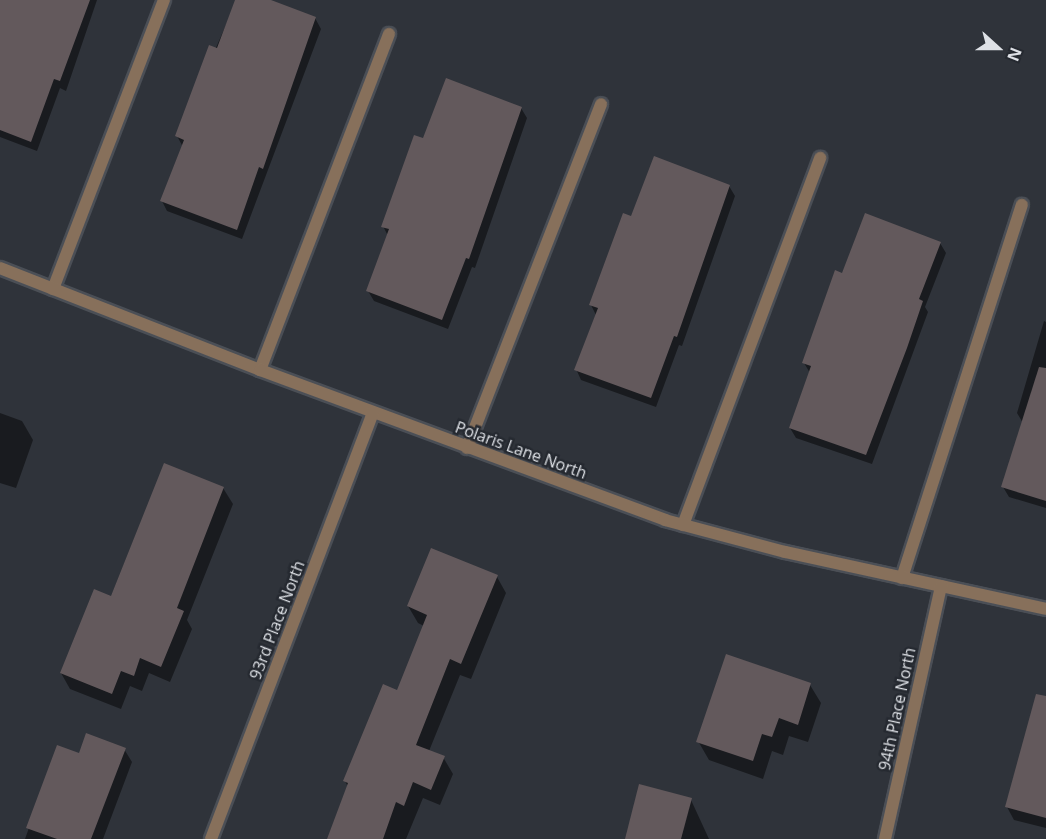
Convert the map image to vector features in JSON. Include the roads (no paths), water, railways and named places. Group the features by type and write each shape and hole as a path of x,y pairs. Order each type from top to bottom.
{"street":[{"path":"53,289 164,0"},
{"path":"260,370 389,34"},
{"path":"467,448 601,104"},
{"path":"684,525 820,158"},
{"path":"902,578 1023,205"},
{"name":"Polaris Lane North","path":"0,268 467,448 684,525 902,578 1046,609"},
{"name":"93rd Place North","path":"211,839 374,413"},
{"name":"94th Place North","path":"885,839 941,586"}]}
